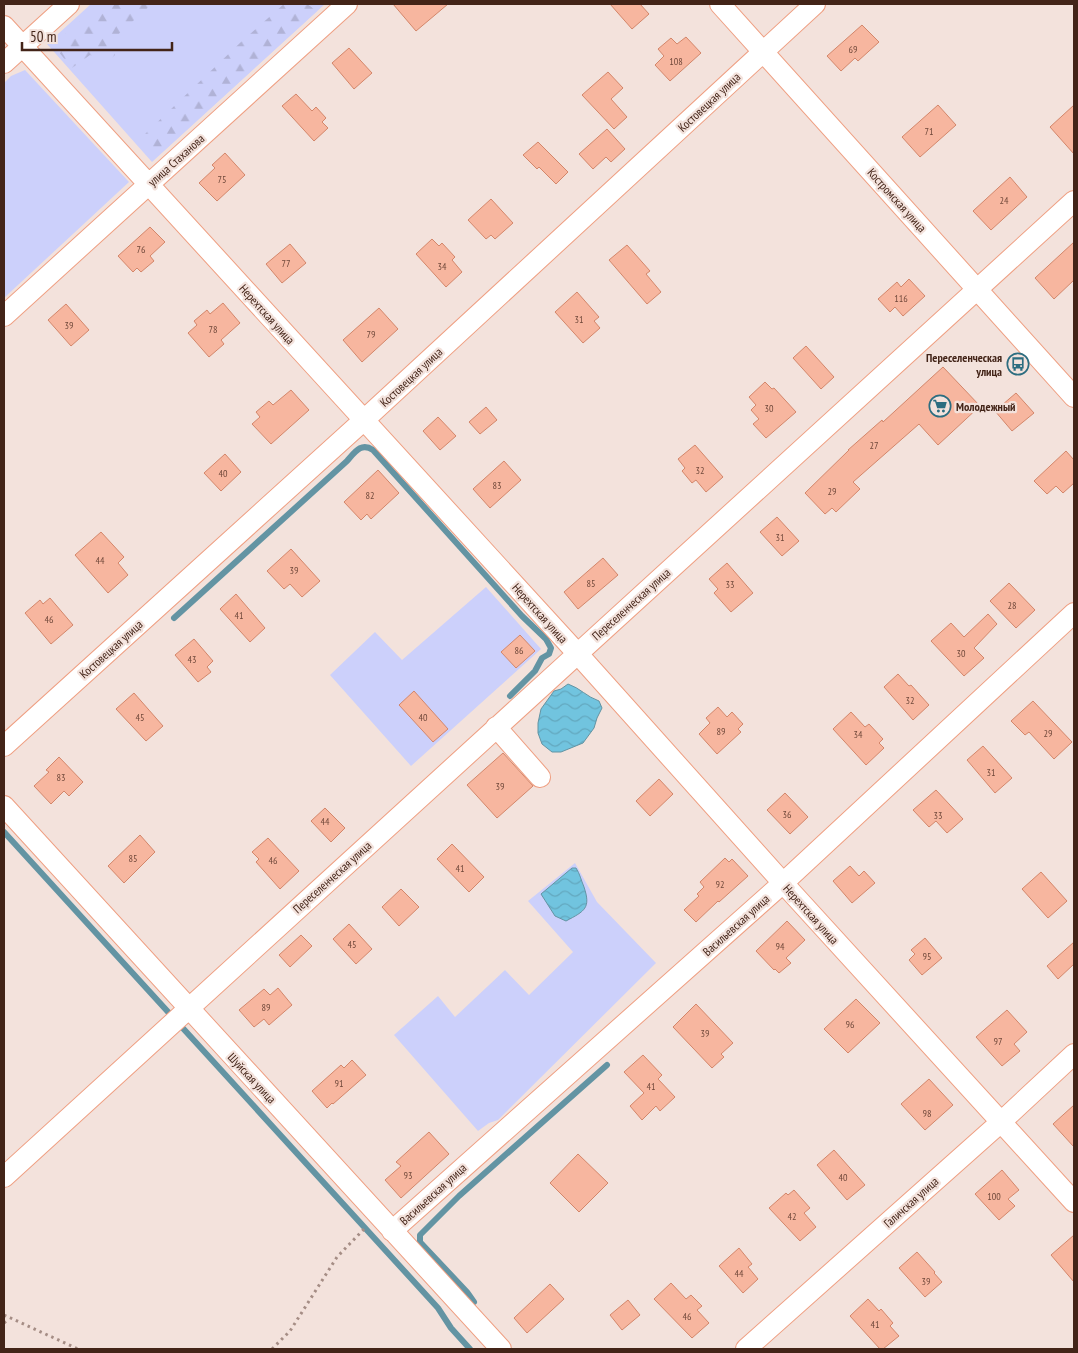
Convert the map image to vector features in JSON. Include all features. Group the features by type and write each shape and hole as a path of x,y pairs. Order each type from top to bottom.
{"street":[{"path":"4,64 69,4"},
{"name":"улица Стаханова","path":"4,316 347,4"},
{"name":"Костромская улица","path":"720,4 1074,397"},
{"name":"Костовецкая улица","path":"4,746 364,420 816,4"},
{"name":"Нерехтская улица","path":"4,26 577,653 783,883 1074,1202"},
{"name":"Переселенческая улица","path":"4,1177 1074,201"},
{"name":"Васильевская улица","path":"392,1230 783,883 1074,613"},
{"path":"496,727 540,777"},
{"name":"Шуйская улица","path":"4,806 180,1016 392,1230 501,1349"},
{"name":"Галичская улица","path":"746,1349 1001,1122 1074,1054"}],"path":[{"path":"272,1349 290,1331 337,1257 360,1232"},
{"path":"4,1315 9,1319 78,1349"},
{"path":"4,1323 9,1319"}],"green space":[{"path":"91,4 325,4 152,162 47,44"},
{"path":"99,4 152,4 111,41 115,55 107,62 90,55 72,68 53,45"},
{"path":"284,4 307,4 317,11 158,156 145,134 241,42"},
{"path":"25,70 129,182 4,298 4,83 11,76"},
{"path":"486,587 541,649 411,766 330,675 375,632 402,660"},
{"path":"575,863 597,902 656,963 498,1120 489,1123 478,1131 394,1035 438,996 455,1017 505,970 529,995 573,952 528,901"}],"water":[{"path":"568,684 599,701 602,708 594,728 583,743 561,752 552,752 542,744 538,733 541,709 554,691"},
{"path":"572,868 576,868 587,900 582,911 566,921 555,916 541,894"}],"building":[{"path":"393,4 448,4 416,31"},
{"path":"610,4 640,4 649,14 632,29"},
{"path":"862,25 879,42 858,61 855,58 841,71 827,56"},
{"path":"686,37 701,53 670,81 655,65 664,56 658,49 671,38 677,44"},
{"path":"349,48 372,73 354,89 332,63"},
{"path":"608,72 623,88 611,99 627,117 614,129 582,95"},
{"path":"296,94 312,111 316,107 326,118 322,122 328,128 314,141 282,106"},
{"path":"938,105 956,125 920,157 902,137"},
{"path":"1074,105 1074,154 1050,127"},
{"path":"607,129 625,149 611,162 606,157 593,169 579,154"},
{"path":"538,142 568,172 556,184 539,167 537,169 523,155"},
{"path":"225,153 245,175 217,201 199,183 215,168 212,165"},
{"path":"1010,177 1027,197 991,230 973,211"},
{"path":"491,199 513,223 495,239 491,235 486,239 468,220"},
{"path":"150,227 165,242 150,256 154,261 141,272 137,268 133,272 118,256"},
{"path":"432,239 439,246 442,243 455,257 452,260 462,272 446,287 416,254"},
{"path":"1074,242 1074,280 1054,299 1035,278"},
{"path":"290,244 306,263 282,283 266,264"},
{"path":"627,245 650,271 646,274 661,292 647,304 609,260"},
{"path":"909,279 925,296 903,316 895,307 890,312 878,299 897,282 901,287"},
{"path":"577,292 599,317 594,321 600,328 583,343 555,312"},
{"path":"223,303 240,323 221,340 224,344 209,357 188,333 197,325 194,321 207,310 210,314"},
{"path":"66,304 89,330 71,346 48,320"},
{"path":"379,308 398,329 362,362 343,340"},
{"path":"806,346 834,377 821,389 793,358"},
{"path":"943,367 980,406 938,445 919,424 853,482 860,489 836,512 832,508 825,514 805,493 848,450 882,420 883,422"},
{"path":"765,382 772,389 774,388 796,412 766,438 753,424 759,419 751,410 756,405 749,397"},
{"path":"291,390 309,410 271,444 252,424 260,417 256,412 269,401 273,405"},
{"path":"1016,393 1034,413 1012,431 995,411"},
{"path":"486,407 497,420 480,434 469,422"},
{"path":"438,417 456,436 440,450 423,431"},
{"path":"695,445 723,477 706,492 696,480 692,483 682,471 685,468 678,459"},
{"path":"1066,451 1074,460 1074,483 1063,493 1056,486 1047,494 1034,481"},
{"path":"225,454 241,472 221,491 204,473"},
{"path":"504,461 521,480 490,508 473,489"},
{"path":"378,470 399,493 371,519 367,514 361,520 344,502"},
{"path":"777,517 799,541 782,556 760,532"},
{"path":"101,532 124,557 118,563 128,575 108,593 75,555"},
{"path":"291,549 320,581 302,597 290,584 284,589 267,571"},
{"path":"603,558 618,575 578,609 564,592"},
{"path":"727,563 753,593 731,612 714,593 718,589 709,579"},
{"path":"1009,583 1035,610 1016,628 990,601"},
{"path":"236,594 265,628 250,642 220,609"},
{"path":"50,598 73,625 51,644 25,613 40,600 43,604"},
{"path":"988,614 997,624 974,648 984,658 964,676 931,641 951,623 964,637"},
{"path":"520,635 535,651 516,668 501,652"},
{"path":"194,639 213,661 207,667 211,672 198,682 175,655"},
{"path":"898,674 929,705 913,720 884,687"},
{"path":"414,691 448,729 433,742 399,705"},
{"path":"134,693 163,726 146,741 116,709"},
{"path":"1033,701 1072,742 1054,759 1029,732 1025,735 1011,721"},
{"path":"718,707 727,717 732,712 743,724 738,729 741,732 717,754 699,734 710,723 706,718"},
{"path":"851,712 865,727 869,724 883,739 879,743 884,748 866,765 833,729"},
{"path":"983,746 1012,778 995,793 967,760"},
{"path":"503,753 533,786 497,818 467,785"},
{"path":"59,757 83,782 69,796 64,791 51,804 34,786 49,772 46,770"},
{"path":"659,779 673,794 650,816 636,801"},
{"path":"936,790 963,819 947,833 936,821 929,827 913,810"},
{"path":"785,793 808,817 790,834 767,810"},
{"path":"325,808 345,828 331,842 311,821"},
{"path":"140,835 155,852 124,883 108,866"},
{"path":"268,838 299,871 280,889 256,862 259,859 252,852"},
{"path":"452,844 484,877 469,892 437,859"},
{"path":"725,858 729,862 732,859 748,876 696,922 684,910 699,896 697,894 704,887 700,882"},
{"path":"850,866 859,876 864,871 875,883 852,903 833,881"},
{"path":"1041,872 1067,901 1048,918 1022,889"},
{"path":"401,889 419,907 399,926 382,907"},
{"path":"787,921 805,940 786,958 791,963 779,973 756,951"},
{"path":"349,924 372,949 356,964 333,939"},
{"path":"301,935 312,946 290,967 279,955"},
{"path":"925,938 942,958 922,975 909,960 915,954 911,950"},
{"path":"1074,942 1074,964 1058,979 1047,966"},
{"path":"278,988 292,1005 269,1025 264,1019 254,1027 239,1010 264,989 270,995"},
{"path":"856,999 880,1023 848,1053 824,1029"},
{"path":"696,1004 733,1043 721,1054 724,1057 712,1068 673,1027"},
{"path":"1007,1010 1027,1032 1014,1044 1020,1051 1002,1066 976,1037"},
{"path":"643,1055 662,1075 658,1079 675,1097 660,1111 656,1106 642,1120 630,1106 644,1093 624,1072"},
{"path":"352,1060 366,1075 327,1108 312,1091 341,1065 344,1068"},
{"path":"929,1079 953,1105 925,1130 901,1104"},
{"path":"1074,1105 1074,1147 1053,1124"},
{"path":"429,1132 449,1154 401,1198 385,1180 401,1166 396,1162"},
{"path":"834,1150 865,1185 847,1200 817,1165"},
{"path":"578,1154 608,1183 579,1212 550,1183"},
{"path":"1002,1170 1019,1190 1008,1199 1015,1206 999,1220 975,1194"},
{"path":"794,1190 810,1208 804,1213 816,1227 800,1241 769,1208 786,1193 788,1195"},
{"path":"1074,1235 1074,1282 1051,1255"},
{"path":"739,1248 752,1264 748,1267 758,1279 743,1293 719,1266"},
{"path":"917,1252 942,1282 925,1297 899,1268"},
{"path":"671,1283 686,1299 691,1295 702,1306 697,1310 709,1323 692,1338 654,1299"},
{"path":"550,1284 564,1299 527,1333 514,1318"},
{"path":"868,1299 879,1311 881,1309 893,1323 890,1326 899,1336 883,1349 880,1349 850,1316"},
{"path":"628,1300 640,1315 622,1330 610,1315"}],"waterway":[{"path":"174,618 358,449 365,447 373,450 522,616 546,639 551,648 549,654 542,658 535,671 510,696"},
{"path":"4,832 438,1308 451,1328 470,1349"},
{"path":"474,1302 420,1242 420,1235 459,1196 607,1065"}],"place":[{"name":"Переселенческая улица","path":"1018,364"},
{"name":"Молодежный","path":"940,406"}]}
